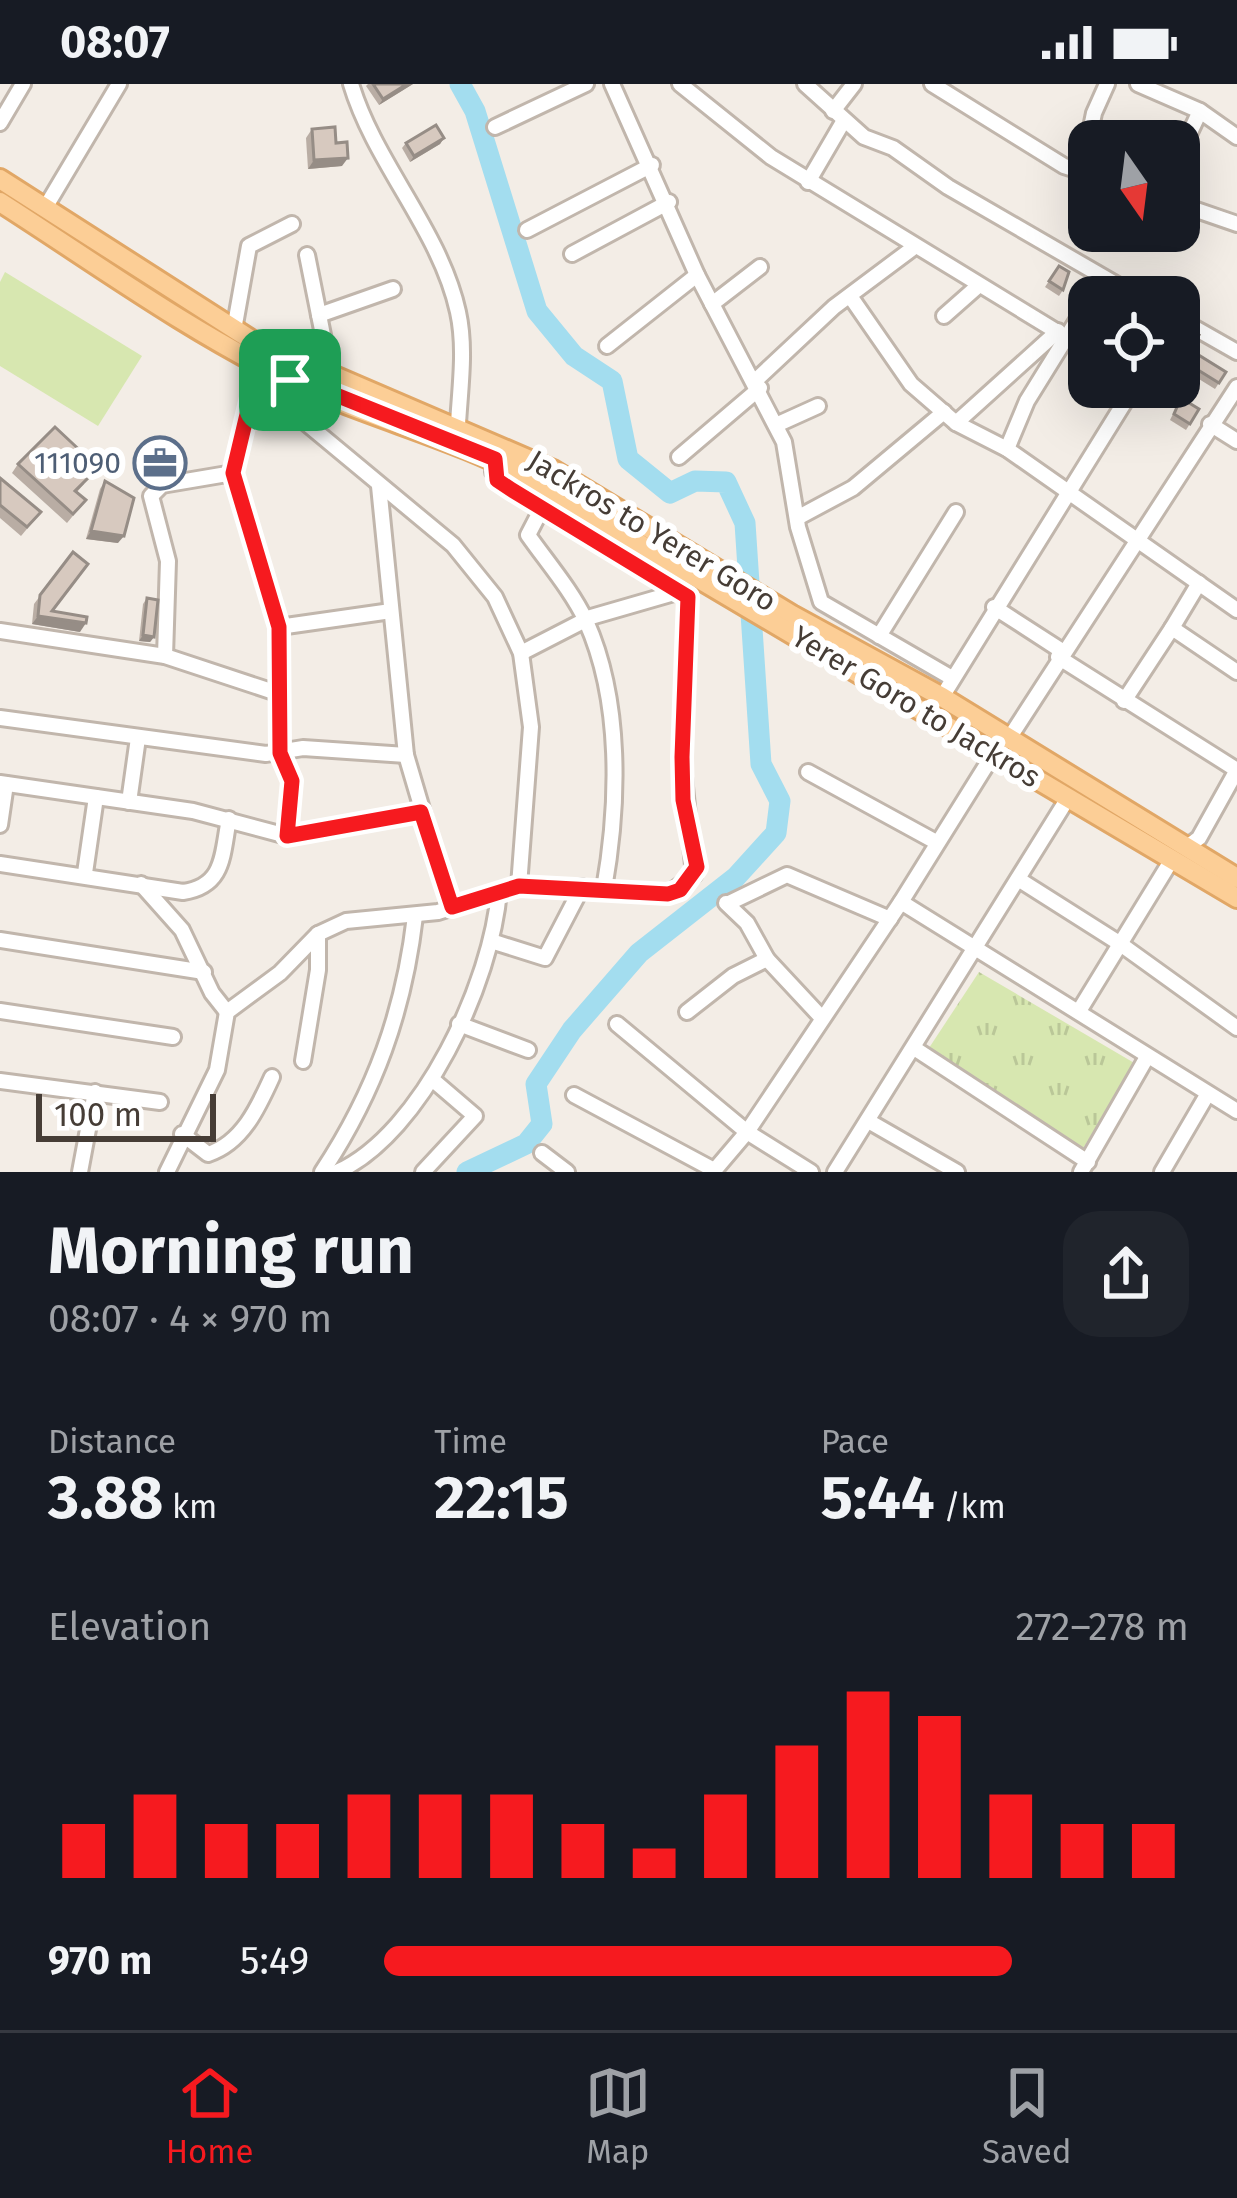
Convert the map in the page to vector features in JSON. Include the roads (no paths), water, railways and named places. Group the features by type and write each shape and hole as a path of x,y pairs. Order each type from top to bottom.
{"main road":[{"name":"Jackros to Yerer Goro","path":"0,179 234,331 465,427 553,470 792,615 942,697 1001,746"},
{"path":"0,202 256,372 495,459"},
{"name":"Yerer Goro to Jackros","path":"495,459 958,733 1001,746 1068,798 1237,898"},
{"path":"1001,746 1237,878"}],"street":[{"path":"11,84 11,104"},
{"path":"0,123 23,84"},
{"path":"45,208 119,84"},
{"path":"352,84 365,123 452,292 461,334 465,427"},
{"path":"495,127 586,84"},
{"path":"612,84 669,202 697,275 776,425 821,602 952,677"},
{"path":"680,84 808,182 1061,334"},
{"path":"805,84 838,116 1100,276"},
{"path":"808,182 854,84"},
{"path":"932,84 1015,138 1068,164"},
{"path":"1093,120 1107,84"},
{"path":"1138,84 1200,111 1237,137"},
{"path":"1196,120 1200,111"},
{"path":"527,230 652,164"},
{"path":"572,254 669,202"},
{"path":"1200,211 1237,224"},
{"path":"234,331 249,245 292,224"},
{"path":"680,457 850,296 913,248"},
{"path":"307,255 331,375"},
{"path":"712,304 760,267"},
{"path":"608,346 697,275"},
{"path":"944,316 978,286"},
{"path":"319,315 393,289"},
{"path":"850,296 911,384 956,423 1007,449 1237,610"},
{"path":"956,423 1068,326"},
{"path":"1200,331 1237,352"},
{"path":"1007,449 1061,334"},
{"path":"287,836 292,781 280,753 279,627 233,473 256,372 379,486 426,521 479,575 521,652 531,743 519,886"},
{"path":"574,1095 714,1171 747,1132 890,919 1237,387"},
{"path":"776,425 818,406"},
{"path":"942,697 1122,408"},
{"path":"797,518 853,488 944,412"},
{"path":"1210,424 1237,441"},
{"path":"227,1012 280,973 318,934 361,919 415,916 519,886 668,894 680,890 697,867 683,800 690,618 681,590 497,480 495,459"},
{"path":"165,656 168,561 152,496 163,485 233,473"},
{"path":"379,486 406,754 452,907"},
{"path":"542,508 528,536 585,620 605,691 614,829 604,889"},
{"path":"879,636 956,512"},
{"path":"1124,701 1199,583"},
{"path":"521,652 585,620 681,590"},
{"path":"994,607 1124,701 1237,770 1199,838 1187,847"},
{"path":"279,627 391,611"},
{"path":"1172,628 1237,672"},
{"path":"0,631 165,656 280,694"},
{"path":"0,718 280,753 303,748 406,754"},
{"path":"129,802 138,737"},
{"path":"808,772 936,842"},
{"path":"0,825 3,784 229,819 287,836 421,812"},
{"path":"85,873 96,797"},
{"path":"835,1172 1068,798"},
{"path":"0,864 85,873 183,892 212,884 229,819"},
{"path":"1078,1011 1171,861"},
{"path":"821,1017 724,903 788,875 890,919"},
{"path":"1018,879 1119,943 1237,1028"},
{"path":"137,881 167,909 227,1012 217,1070 167,1172"},
{"path":"491,941 545,958 581,887"},
{"path":"337,1172 384,1139 433,1080 491,941 500,892"},
{"path":"901,902 1237,1111"},
{"path":"322,1172 350,1130 391,1038 408,974 415,916"},
{"path":"304,1061 318,934"},
{"path":"0,940 204,972"},
{"path":"688,1012 733,976 767,959"},
{"path":"0,1011 173,1037"},
{"path":"459,1024 528,1050"},
{"path":"617,1024 747,1132 811,1172"},
{"path":"914,1048 1085,1167 1147,1057"},
{"path":"182,1134 208,1154 221,1150 256,1114 272,1077"},
{"path":"423,1172 475,1116 433,1080"},
{"path":"0,1081 160,1102"},
{"path":"80,1172 95,1092"},
{"path":"1162,1172 1207,1094"},
{"path":"870,1122 957,1172"},
{"path":"542,1153 567,1172"}],"waterway":[{"path":"460,84 475,111 537,311 574,356 612,381 628,459 670,493 695,481 726,482 745,523 761,764 780,801 776,833 736,877 639,953 572,1030 536,1084 542,1124 526,1144 467,1172"}],"place":[{"name":"111090","path":"160,463"}]}
